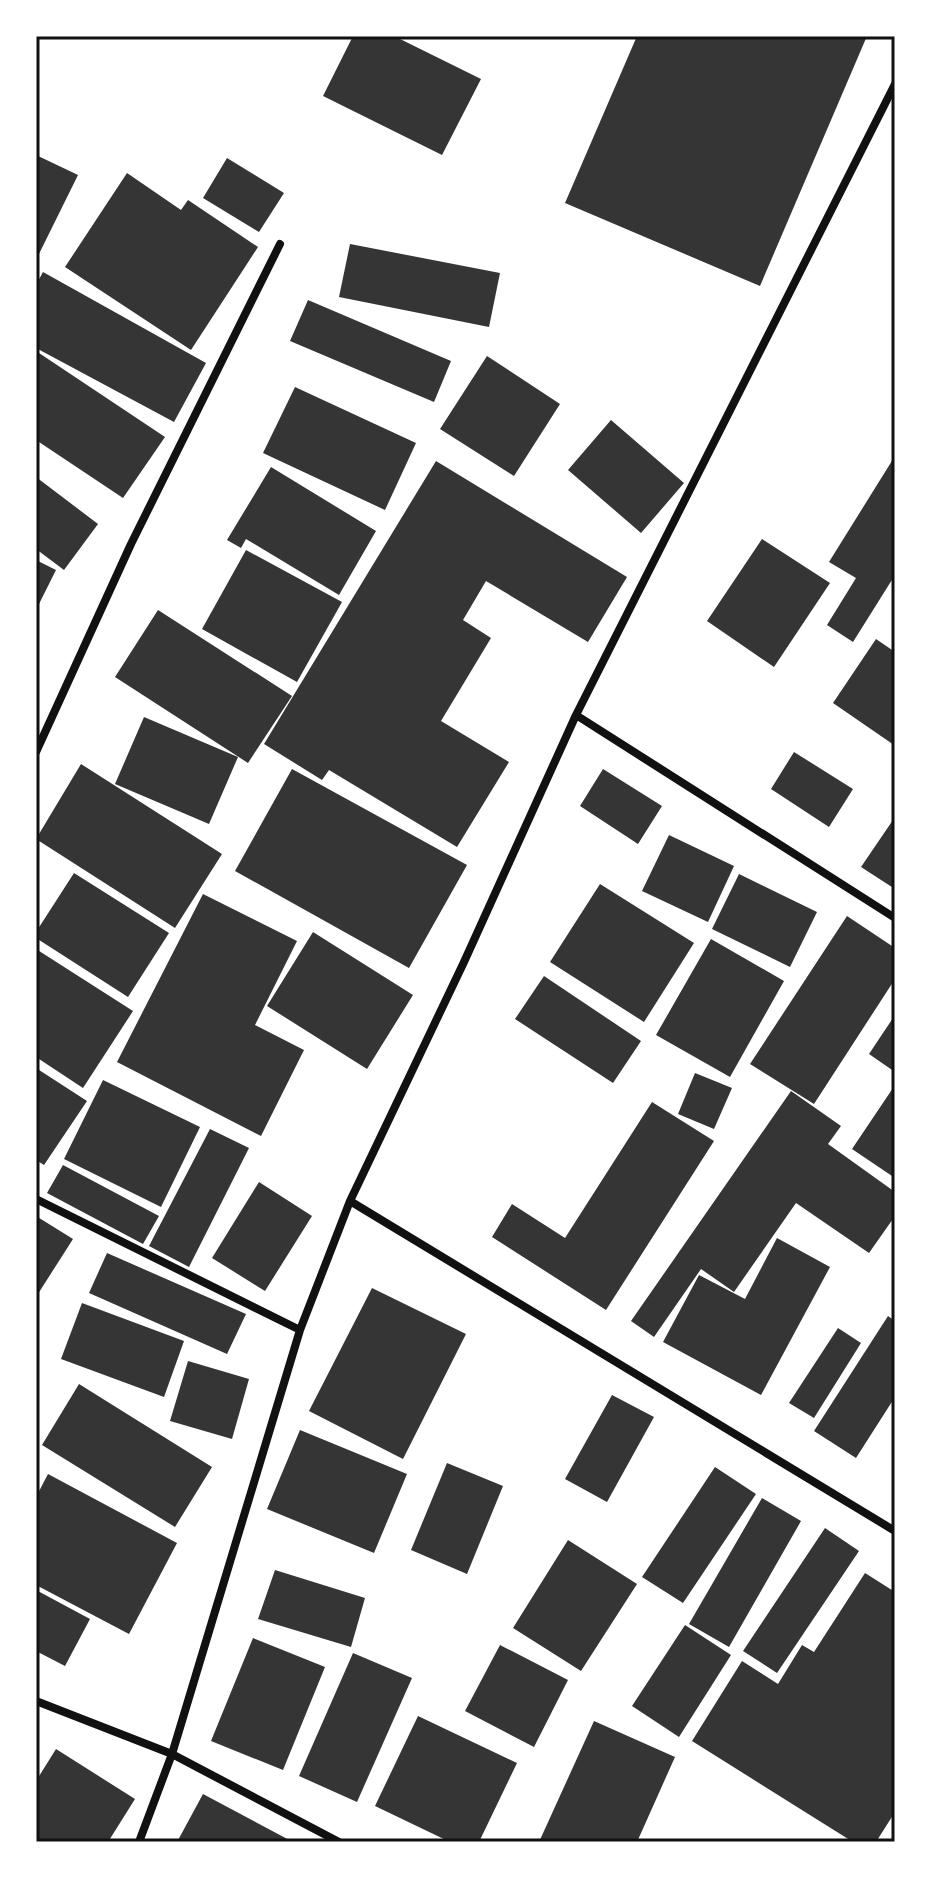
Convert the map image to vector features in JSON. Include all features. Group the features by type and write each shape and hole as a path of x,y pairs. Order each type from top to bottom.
{"street":[{"path":"139,1842 172,1754 300,1330 350,1201 464,962 576,715 895,84"},
{"path":"36,752 131,544 280,244"},
{"path":"576,715 895,918"},
{"path":"36,1199 300,1330"},
{"path":"350,1201 895,1531"},
{"path":"36,1701 172,1754 339,1842"}],"building":[{"path":"353,36 394,36 481,79 442,155 323,96"},
{"path":"637,36 867,36 760,286 565,203"},
{"path":"36,155 78,175 36,260"},
{"path":"227,158 284,193 259,232 203,198"},
{"path":"127,173 181,210 188,200 258,247 191,350 65,267"},
{"path":"350,244 500,273 489,327 339,297"},
{"path":"43,272 206,363 174,422 36,348 36,285"},
{"path":"308,300 451,361 434,402 290,341"},
{"path":"36,351 165,437 123,498 36,440"},
{"path":"487,356 560,404 514,476 440,429"},
{"path":"295,387 416,443 385,510 263,453"},
{"path":"611,420 684,483 641,533 568,470"},
{"path":"895,456 895,575 853,642 827,625 856,578 829,562"},
{"path":"436,461 627,577 588,642 486,581 463,620 491,638 441,721 509,762 457,847 329,770 322,780 264,744"},
{"path":"271,467 376,531 339,595 246,539 241,548 227,540"},
{"path":"36,477 98,524 64,570 36,549"},
{"path":"762,539 830,583 774,667 707,621"},
{"path":"246,550 342,602 297,682 202,629"},
{"path":"36,560 56,570 36,610"},
{"path":"158,610 292,696 248,763 115,677"},
{"path":"876,639 895,652 894,745 833,703"},
{"path":"144,717 238,757 209,824 115,784"},
{"path":"794,752 853,789 829,827 771,789"},
{"path":"81,764 222,854 175,928 36,839"},
{"path":"292,769 467,865 409,968 235,871"},
{"path":"603,769 662,806 638,844 580,806"},
{"path":"895,817 895,889 861,867"},
{"path":"669,835 734,866 708,922 642,891"},
{"path":"74,873 169,933 128,997 36,938 36,932"},
{"path":"739,874 817,912 790,967 712,929"},
{"path":"600,884 694,943 644,1022 550,962"},
{"path":"203,894 297,941 255,1025 304,1050 261,1136 117,1062"},
{"path":"847,916 895,948 895,979 814,1104 750,1064"},
{"path":"313,932 413,995 367,1069 267,1006"},
{"path":"711,939 784,981 730,1077 656,1035"},
{"path":"36,949 133,1011 83,1088 36,1057"},
{"path":"544,976 641,1041 613,1083 515,1019"},
{"path":"895,1015 895,1072 869,1054"},
{"path":"36,1068 87,1101 44,1165 36,1160"},
{"path":"695,1073 732,1088 714,1129 678,1114"},
{"path":"103,1080 200,1127 161,1207 64,1159"},
{"path":"895,1085 895,1178 852,1149"},
{"path":"791,1091 841,1126 828,1144 895,1192 895,1216 869,1253 796,1203 734,1292 701,1269 654,1337 631,1321"},
{"path":"652,1102 714,1141 606,1310 492,1237 512,1204 565,1238"},
{"path":"210,1129 249,1148 189,1267 149,1246"},
{"path":"63,1165 159,1216 143,1244 47,1193"},
{"path":"259,1182 312,1216 265,1291 212,1258"},
{"path":"36,1216 73,1239 36,1297"},
{"path":"777,1238 830,1267 761,1395 663,1342 699,1275 745,1299"},
{"path":"107,1253 246,1314 227,1354 89,1293"},
{"path":"372,1288 466,1334 403,1459 309,1411"},
{"path":"82,1303 184,1341 164,1397 61,1359"},
{"path":"888,1316 895,1321 895,1397 856,1458 814,1431"},
{"path":"838,1328 861,1343 814,1418 789,1403"},
{"path":"188,1361 249,1379 232,1439 170,1421"},
{"path":"79,1384 212,1467 175,1527 42,1445"},
{"path":"612,1395 654,1417 607,1502 565,1479"},
{"path":"300,1430 407,1474 374,1553 267,1509"},
{"path":"447,1463 503,1486 467,1574 411,1550"},
{"path":"715,1467 756,1494 683,1603 642,1577"},
{"path":"48,1474 177,1543 129,1634 36,1585 36,1497"},
{"path":"762,1498 801,1521 729,1647 689,1624"},
{"path":"825,1528 859,1551 777,1673 743,1651"},
{"path":"568,1540 637,1584 581,1671 513,1628"},
{"path":"275,1570 365,1598 351,1647 258,1619"},
{"path":"865,1573 895,1592 895,1812 876,1842 853,1842 692,1741 742,1661 778,1684 802,1645 814,1652"},
{"path":"36,1590 90,1619 65,1666 36,1651"},
{"path":"685,1625 731,1655 679,1737 632,1706"},
{"path":"253,1638 325,1667 283,1770 211,1741"},
{"path":"500,1645 568,1680 534,1747 465,1711"},
{"path":"353,1653 412,1678 357,1802 299,1776"},
{"path":"418,1716 517,1763 479,1842 450,1842 375,1806"},
{"path":"594,1721 675,1757 637,1842 539,1842"},
{"path":"56,1749 135,1799 108,1842 36,1842 36,1781"},
{"path":"203,1794 293,1842 177,1842"}]}
